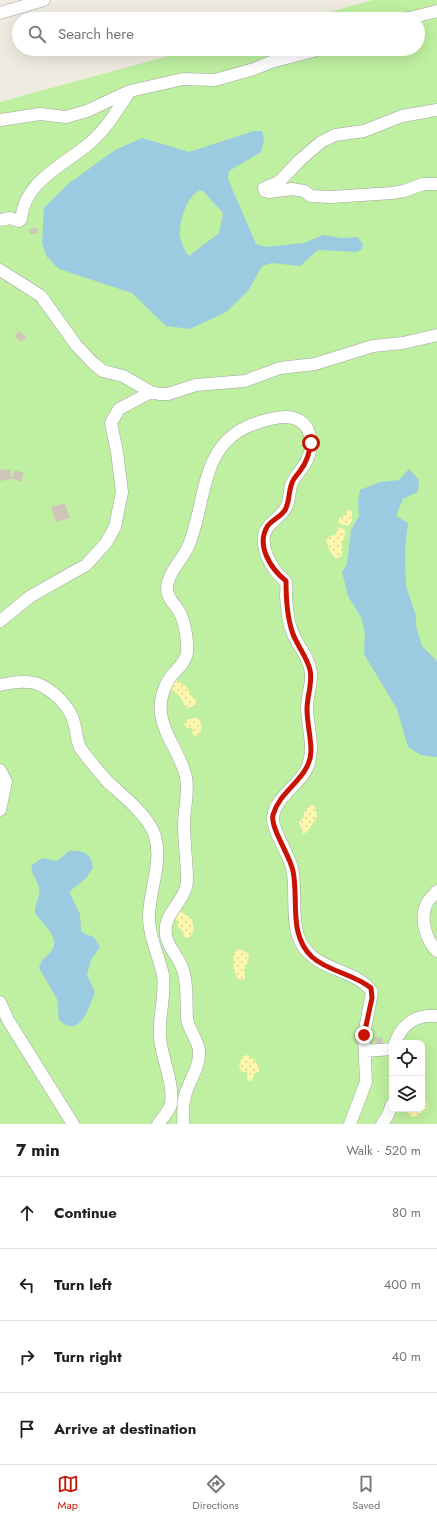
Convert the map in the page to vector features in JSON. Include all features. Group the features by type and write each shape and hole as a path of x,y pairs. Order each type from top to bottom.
{"street":[{"path":"0,13 44,0"},
{"path":"425,14 437,11"},
{"path":"0,120 40,114 66,117 130,91 183,79 202,78 215,80 294,56"},
{"path":"0,220 10,218 19,221 21,219 24,206 36,186 54,169 91,142 110,121 130,91"},
{"path":"437,110 402,116 364,131 335,135 321,142 300,160 279,182 264,188 265,191 269,192 292,189 304,191 310,196 331,197 392,193 404,191 423,184 437,184"},
{"path":"0,270 41,296 76,345 93,363 103,371 123,376 151,392 168,394 196,385 245,382 280,368 315,364 373,346 404,343 437,336"},
{"path":"0,622 31,596 86,565 106,543 115,527 122,492 118,459 111,423 119,409 151,392"},
{"path":"184,1124 183,1102 196,1072 199,1052 198,1045 188,1026 183,970 167,942 165,932 169,916 186,892 188,883 184,828 187,791 183,769 161,714 164,690 170,678 187,656 187,643 180,612 167,592 167,586 171,576 188,548 196,523 206,477 216,455 224,443 234,434 246,427 279,417 299,419 305,424 310,433 311,443 307,462 292,482 288,503 284,512 268,526 264,534 264,546 272,566 286,581 290,623 310,670 307,710 311,753 307,767 301,778 289,790 277,806 273,815 273,825 293,871 296,927 299,938 305,949 313,958 322,964 360,981 371,988 372,992 364,1035 366,1051 366,1082 350,1124"},
{"path":"0,685 19,682 36,683 45,687 58,698 69,710 81,748 107,780 148,822 155,834 157,872 150,904 150,924 151,940 163,977 160,1038 170,1087 171,1103 167,1114 158,1124"},
{"path":"0,770 6,782 0,810"},
{"path":"437,891 427,903 424,922 432,946 437,951"},
{"path":"0,1002 8,1020 73,1124"},
{"path":"397,1040 405,1026 413,1019 422,1016 437,1016"},
{"path":"366,1051 389,1049"},
{"path":"382,1124 389,1112"}],"green space":[{"path":"373,0 437,0 437,1124 0,1124 0,102 168,56 425,56 425,12 329,12"}],"sand":[{"path":"348,509 352,511 352,521 348,526 338,523 339,518 344,516"},
{"path":"339,527 345,530 345,534 342,543 342,554 336,559 329,550 326,540 330,536 336,535"},
{"path":"177,680 188,688 190,695 196,700 195,705 188,708 185,707 182,699 172,689 172,685"},
{"path":"196,717 202,726 200,733 196,736 193,735 192,728 187,728 184,725 186,720"},
{"path":"311,804 315,806 317,817 307,832 303,834 299,822 304,817 304,813"},
{"path":"180,911 192,919 194,931 189,938 184,937 183,931 178,927 176,916"},
{"path":"238,948 249,954 247,964 244,969 245,978 243,980 238,979 233,964 235,951"},
{"path":"247,1055 256,1062 259,1067 259,1072 255,1073 251,1082 247,1079 247,1072 242,1072 239,1067 242,1057"},
{"path":"425,1100 428,1107 425,1109"},
{"path":"409,1112 422,1112 417,1116 412,1117 408,1114"}],"water":[{"path":"254,131 262,131 264,139 261,152 229,171 228,179 256,244 266,247 304,243 323,235 342,238 358,237 363,245 362,249 357,252 318,250 300,266 272,263 262,266 248,291 226,312 190,329 166,326 132,293 59,269 47,257 42,244 44,208 68,184 115,150 142,138 189,152","holes":["202,190 223,213 219,233 189,256 181,241 180,230 185,209 192,196"]},
{"path":"409,469 419,480 418,492 403,499 396,516 408,523 405,550 406,586 416,616 416,626 422,646 437,661 437,757 421,755 408,747 397,709 364,654 365,633 361,617 348,596 342,572 347,564 351,530 359,516 358,501 360,490 380,482 399,480"},
{"path":"69,851 83,852 91,859 93,868 86,878 69,892 80,914 81,931 94,937 100,947 91,960 87,975 95,992 87,1013 78,1024 73,1026 66,1025 59,1020 57,999 39,968 40,964 52,950 54,940 49,930 35,912 39,897 39,887 32,868 32,865 42,858 57,861"}],"building":[{"path":"37,228 38,233 30,234 29,229"},
{"path":"19,331 26,337 21,342 15,336"},
{"path":"10,469 12,479 0,481 0,470"},
{"path":"15,470 24,473 21,482 12,478"},
{"path":"65,503 70,518 56,522 51,507"},
{"path":"382,1037 383,1046 376,1047 375,1038"}],"route":[{"path":"311,443 307,462 292,482 288,503 284,512 268,526 264,534 264,546 267,556 278,574 286,581 287,606 290,623 294,635 307,660 311,675 307,701 311,753 307,767 301,778 289,790 277,806 273,815 273,825 277,831 293,871 296,927 299,938 305,949 313,958 322,964 360,981 371,988 372,998 364,1035"}]}
